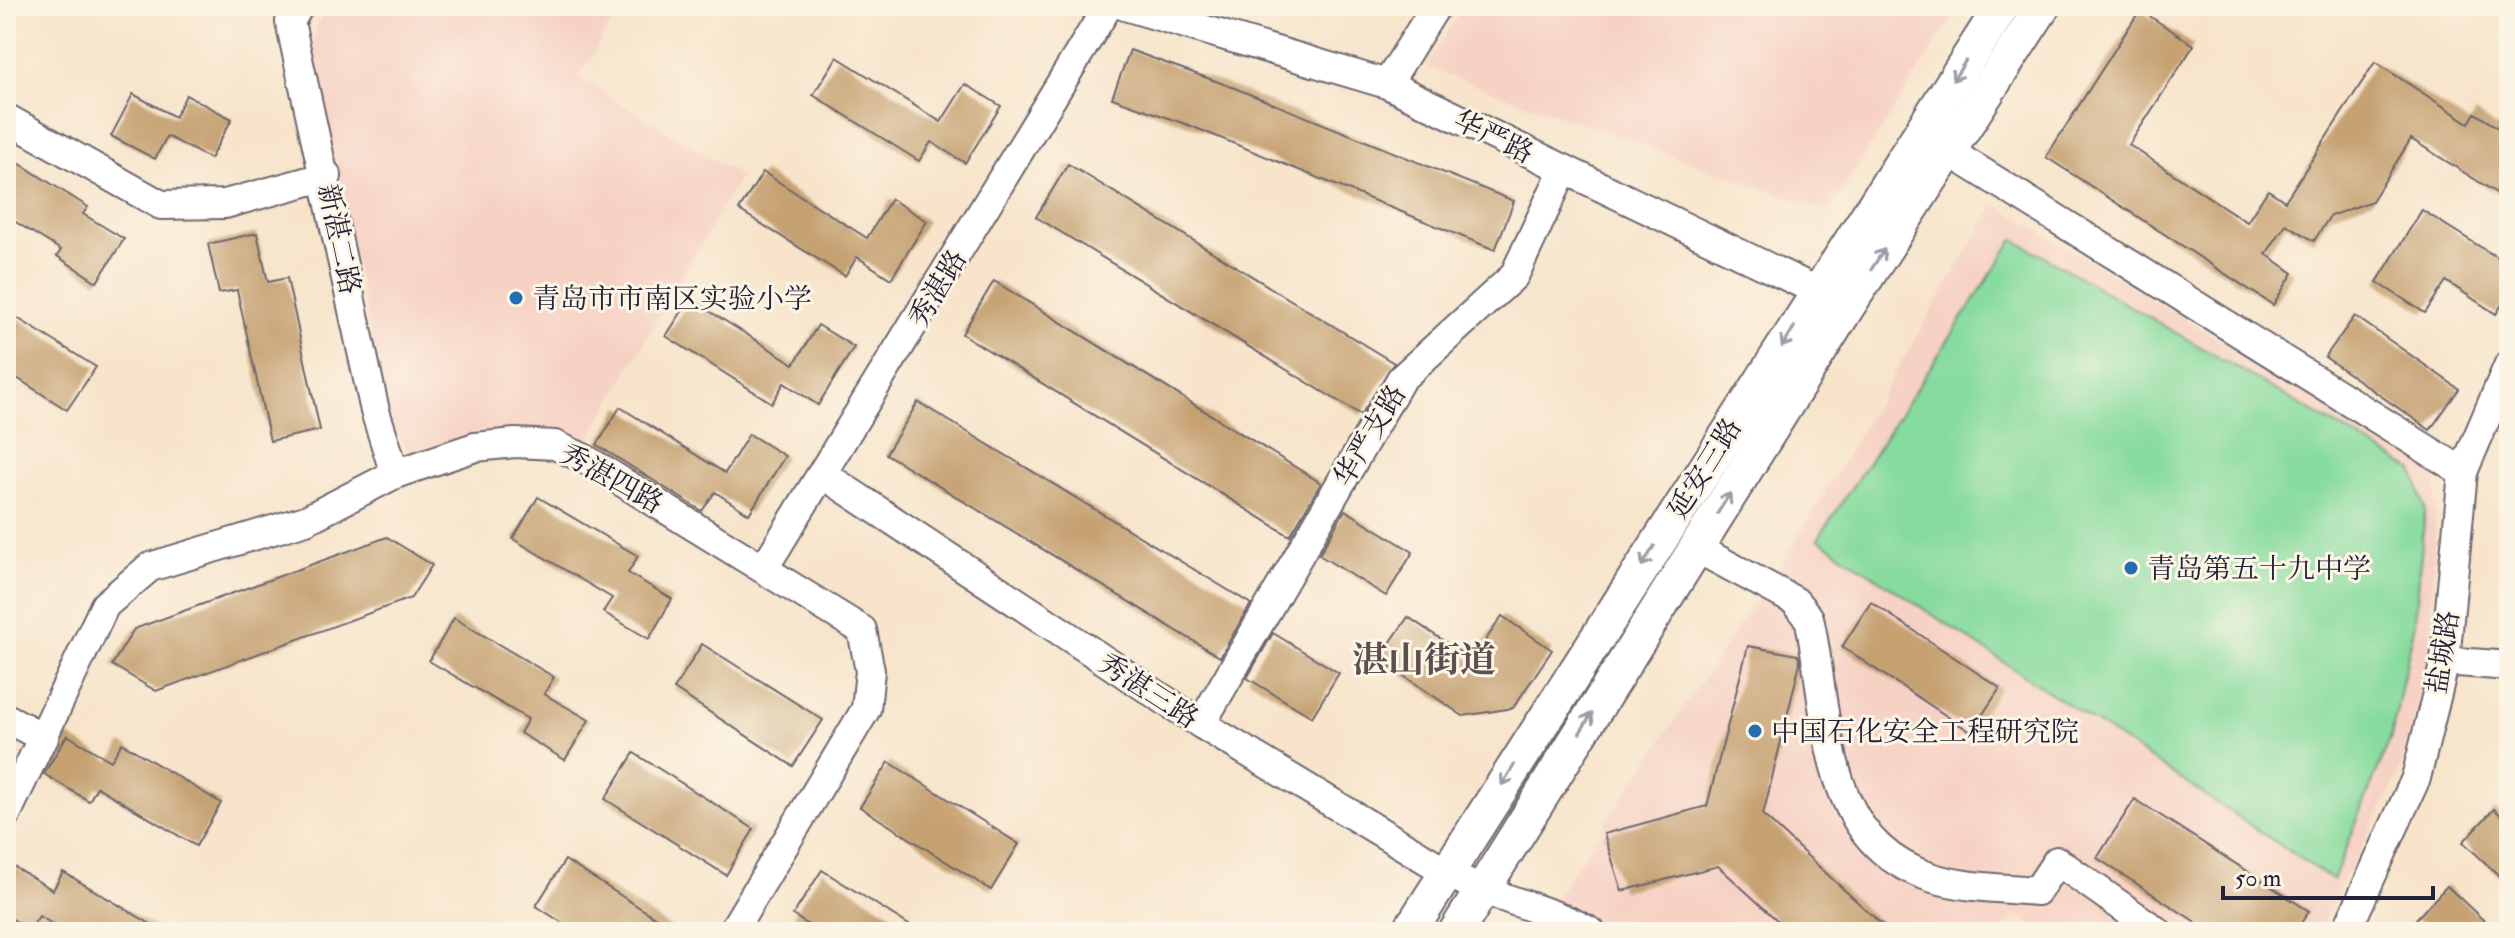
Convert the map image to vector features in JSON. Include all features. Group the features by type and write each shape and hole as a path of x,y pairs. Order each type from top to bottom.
{"main road":[{"name":"延安三路","path":"1409,932 2002,6"},
{"name":"延安三路","path":"1456,932 1847,307 2043,6"}],"street":[{"name":"新湛二路","path":"299,6 290,22 327,176 375,411 395,474"},
{"name":"秀湛路","path":"764,568 824,475 1108,6"},
{"name":"华严路","path":"1125,6 1387,84 1818,290 1847,307"},
{"path":"1387,84 1436,6"},
{"path":"6,118 161,205 225,204 327,176"},
{"path":"1948,151 2463,472"},
{"name":"华严支路","path":"1201,724 1401,379 1514,276 1564,169"},
{"name":"盐城路","path":"2346,932 2416,778 2445,661 2463,472 2509,364"},
{"name":"秀湛四路","path":"44,738 105,605 150,567 306,520 395,474 475,447 515,443 555,445 585,459 732,547 862,630 870,671 866,709 732,932"},
{"name":"秀湛三路","path":"824,475 1201,724 1447,872 1481,892 1564,917 1591,932"},
{"path":"1696,548 1795,601 1809,618 1835,776 1862,829 1884,850 1932,878 1971,886 2037,891 2057,861 2158,932"},
{"path":"2445,661 2509,666"},
{"path":"6,718 44,738 6,815"}],"shaded area":[{"name":"青岛市市南区实验小学","path":"327,6 621,6 579,78 740,176 585,446 552,435 479,432 409,452 388,419 312,51 317,25"},
{"path":"1463,6 1960,6 1829,212 1425,67"},
{"name":"青岛第五十九中学","path":"1995,204 2437,472 2430,651 2401,770 2318,932 2045,932 2015,914 2001,932 1532,932 1794,544"}],"green space":[{"name":"青岛第五十九中学","path":"2014,239 2413,470 2425,510 2415,622 2391,737 2333,880 1818,539"}],"building":[{"path":"2140,10 2194,45 2129,145 2247,222 2268,190 2285,201 2375,62 2469,123 2475,113 2509,135 2509,201 2411,139 2372,201 2330,216 2314,241 2286,224 2266,254 2293,273 2273,305 2046,157"},
{"path":"1130,50 1232,87 1514,201 1495,250 1191,126 1112,98"},
{"path":"837,57 941,122 965,84 1001,106 965,163 931,142 919,161 813,95"},
{"path":"133,94 175,117 186,95 232,119 210,159 167,136 155,159 111,136"},
{"path":"6,155 88,207 83,214 124,239 97,282 57,256 61,250 6,216"},
{"path":"1068,164 1394,363 1361,415 1036,217"},
{"path":"763,172 867,238 891,199 927,221 891,279 857,257 845,276 739,210"},
{"path":"2422,210 2509,265 2509,293 2496,314 2446,281 2425,313 2377,282"},
{"path":"257,233 268,282 287,278 320,430 270,441 237,290 219,293 208,244"},
{"path":"994,281 1321,483 1290,536 962,334"},
{"path":"690,299 794,364 818,325 854,347 818,405 784,383 772,403 666,336"},
{"path":"6,311 96,367 67,410 6,371"},
{"path":"2355,316 2459,389 2430,430 2325,357"},
{"path":"918,402 1251,604 1220,657 886,454"},
{"path":"620,407 725,473 749,434 785,456 749,514 715,492 702,511 597,445"},
{"path":"538,497 638,556 628,573 672,599 649,639 603,612 612,598 513,539"},
{"path":"1345,510 1413,552 1386,596 1319,555"},
{"path":"387,537 432,565 411,598 156,691 112,665 134,629"},
{"path":"1871,602 2000,688 1971,732 1842,647"},
{"path":"1502,616 1552,650 1513,708 1463,716 1379,659 1408,617 1472,660"},
{"path":"454,618 554,677 544,694 589,720 565,760 520,733 528,719 429,661"},
{"path":"1273,633 1339,673 1312,717 1247,678"},
{"path":"702,644 823,720 793,766 674,689"},
{"name":"中国石化安全工程研究院","path":"1748,646 1798,655 1800,663 1763,815 1890,932 1790,932 1718,866 1622,891 1604,834 1707,806"},
{"path":"67,735 111,761 122,743 221,803 196,846 97,787 89,801 44,774"},
{"path":"634,753 754,829 726,875 605,799"},
{"path":"889,762 1019,844 991,890 860,807"},
{"path":"2135,799 2309,911 2295,932 2211,932 2097,858"},
{"path":"2494,809 2509,823 2509,885 2463,842"},
{"path":"565,860 678,932 577,932 536,906"},
{"path":"6,862 53,890 63,872 164,932 66,932 39,916 30,930 6,915"},
{"path":"822,870 920,932 819,932 793,915"},
{"path":"2447,886 2496,932 2430,932 2416,919"}],"place":[{"name":"青岛市市南区实验小学","path":"516,298"},
{"name":"青岛第五十九中学","path":"2131,568"},
{"name":"中国石化安全工程研究院","path":"1755,731"}],"district":[{"name":"湛山街道","path":"1424,659"}]}
